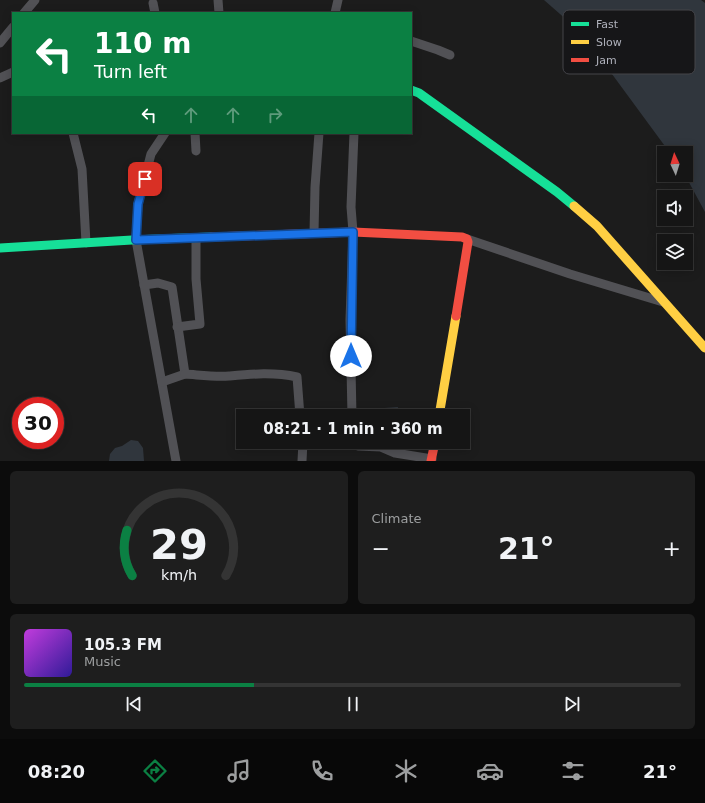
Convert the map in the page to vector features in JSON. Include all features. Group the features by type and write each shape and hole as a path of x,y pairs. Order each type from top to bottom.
{"street":[{"path":"218,0 219,12"},
{"path":"335,12 338,0"},
{"path":"153,3 155,12"},
{"path":"0,43 12,28"},
{"path":"412,41 450,55"},
{"path":"0,78 12,72"},
{"path":"412,90 419,93 558,192 597,226 662,302 705,348"},
{"path":"73,134 82,170 86,243"},
{"path":"164,134 151,154 138,204 136,240 176,461"},
{"path":"195,134 196,151"},
{"path":"314,234 319,134"},
{"path":"352,409 350,320 353,232 351,207 354,134"},
{"path":"0,248 136,240 353,232 462,236 466,239 570,274 662,302"},
{"path":"177,327 200,324 196,279 196,238"},
{"path":"440,409 468,242 466,239"},
{"path":"144,286 158,283 172,286 185,374"},
{"path":"162,382 185,374 228,376 268,374 297,377 299,409"},
{"path":"302,461 303,449"},
{"path":"386,449 395,453 432,460 434,449"}],"shaded area":[{"path":"544,0 701,0 705,3 705,212 689,182 693,182 693,146 665,146 612,74 695,74 695,10 563,10 563,17"},
{"path":"398,407 398,409 371,409"},
{"path":"131,440 138,441 143,448 144,461 109,461 110,454 115,448 122,446"}],"traffic: fast":[{"path":"412,90 419,93 557,192 574,206"},
{"path":"0,248 211,237"}],"traffic: slow":[{"path":"574,206 597,226 705,348"},
{"path":"440,409 456,316"}],"traffic: jam":[{"path":"211,237 353,232 462,237 467,239 468,242 456,316"},
{"path":"431,461 434,449"}],"route":[{"path":"145,179 138,204 136,240 353,232 350,320 351,356"}]}
